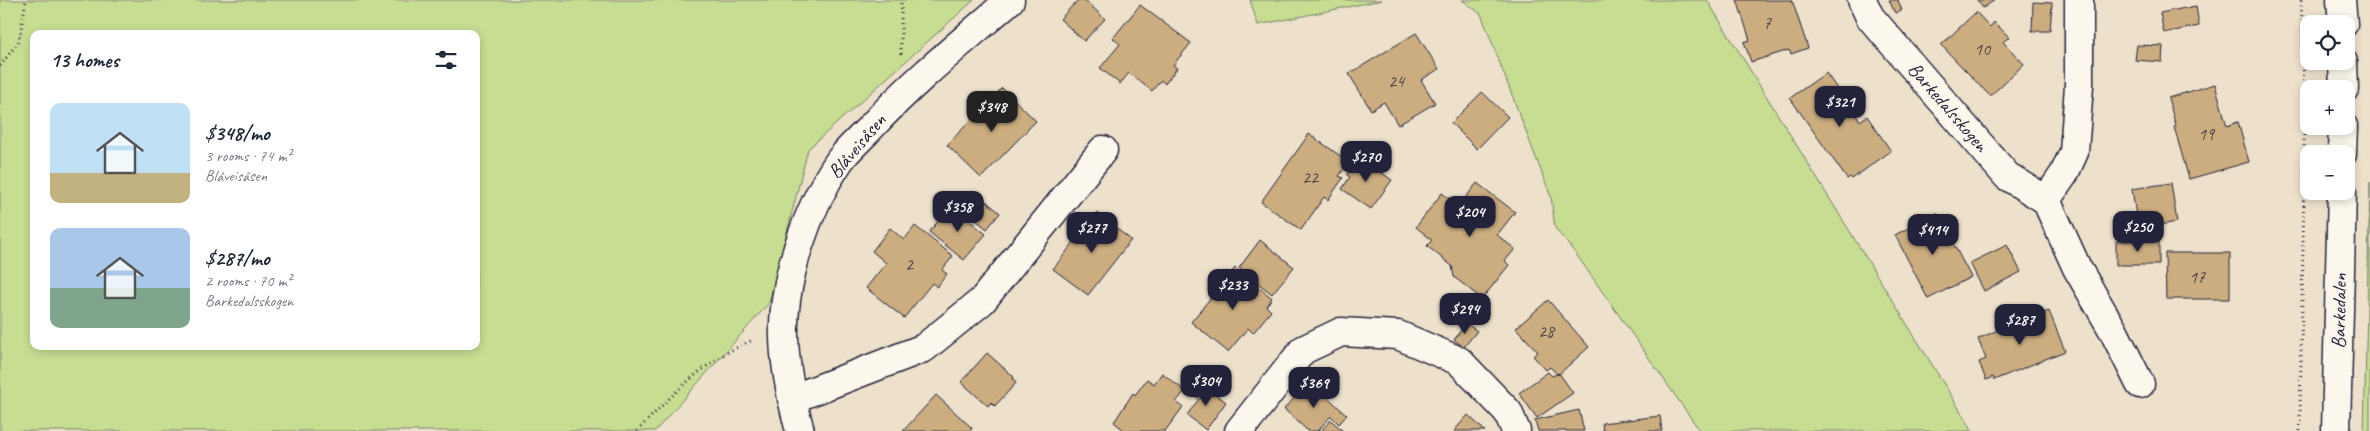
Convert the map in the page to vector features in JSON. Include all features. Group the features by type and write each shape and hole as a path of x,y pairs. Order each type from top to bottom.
{"street":[{"name":"Blåveisåsen","path":"800,431 792,399 784,338 789,281 819,192 841,158 902,94 1010,0"},
{"name":"Barkedalsskogen","path":"1862,0 1870,17 2008,176 2046,200"},
{"path":"2079,0 2079,86 2074,152 2064,174 2046,200 2077,268 2114,330 2140,384"},
{"path":"2341,0 2342,15"},
{"path":"792,399 807,391 924,348 982,301 1103,150"},
{"name":"Barkedalen","path":"2336,431 2342,200"},
{"path":"1239,431 1303,350 1341,332 1398,335 1459,361 1508,412 1516,431"}],"path":[{"path":"0,66 19,41 26,0"},
{"path":"902,94 901,2 903,0"},
{"path":"2300,431 2305,200 2305,71 2302,0"},
{"path":"637,431 676,391 729,350 760,337 784,338"}],"green space":[{"path":"0,0 974,0 808,149 769,303 655,431 0,431"},
{"path":"1250,0 1382,0 1258,25"},
{"path":"1462,0 1707,0 1973,431 1700,431 1576,254 1555,228 1551,197 1481,14"},
{"path":"2370,182 2370,431 2364,431"}],"building":[{"path":"1078,0 1085,0 1105,19 1084,41 1060,19"},
{"path":"1737,0 1792,0 1808,48 1791,54 1789,50 1751,62 1744,42 1750,40"},
{"path":"1889,0 1898,0 1902,10 1895,13"},
{"path":"1977,0 1995,0 1983,8"},
{"path":"2033,2 2052,3 2050,31 2032,31"},
{"path":"1140,5 1191,43 1173,65 1177,68 1165,84 1161,80 1152,91 1129,73 1120,84 1100,68 1120,44 1113,38"},
{"path":"2196,6 2199,26 2164,33 2160,13"},
{"path":"1976,12 1990,27 1994,22 2009,37 2003,42 2024,64 1990,96 1941,45"},
{"path":"1416,33 1439,69 1421,80 1435,103 1398,125 1384,102 1371,110 1349,74"},
{"path":"2137,45 2163,46 2162,62 2135,60"},
{"path":"1826,73 1860,121 1867,116 1891,151 1852,179 1850,177 1847,179 1790,98"},
{"path":"2215,84 2227,126 2238,122 2249,162 2189,179 2168,98"},
{"path":"1002,88 1036,121 981,178 947,145"},
{"path":"1482,92 1508,117 1477,149 1451,123"},
{"path":"1309,134 1349,162 1339,176 1343,178 1328,200 1324,197 1301,230 1261,202"},
{"path":"1359,157 1392,180 1371,209 1342,189 1350,177 1347,175"},
{"path":"1477,183 1515,212 1497,235 1515,249 1505,261 1509,265 1482,299 1454,277 1452,266 1427,246 1432,240 1416,227 1442,193 1459,206"},
{"path":"2171,183 2177,222 2138,229 2132,189"},
{"path":"975,192 1000,213 987,229 962,208"},
{"path":"951,206 986,234 964,260 929,232"},
{"path":"1097,213 1131,240 1088,295 1053,269"},
{"path":"1937,213 1971,277 1928,299 1895,235"},
{"path":"915,226 953,256 942,270 947,274 937,287 932,283 904,318 866,288 886,263 872,251 890,228 904,240"},
{"path":"1260,240 1294,267 1272,294 1239,268"},
{"path":"2116,241 2159,241 2159,265 2116,265"},
{"path":"2007,245 2021,272 1984,291 1970,263"},
{"path":"2165,253 2230,253 2230,299 2166,299"},
{"path":"1235,268 1272,298 1266,306 1271,311 1253,333 1248,328 1228,352 1191,322"},
{"path":"1548,300 1589,347 1558,375 1550,367 1546,370 1533,356 1538,352 1516,328"},
{"path":"2049,311 2065,351 1994,380 1993,377 1986,380 1979,362 1986,359 1978,339 2029,316 2030,318"},
{"path":"1466,323 1477,331 1464,347 1454,340"},
{"path":"987,353 1014,377 1013,379 1016,383 995,406 991,402 988,406 961,382"},
{"path":"1548,372 1552,376 1559,373 1573,393 1537,418 1519,393"},
{"path":"1162,373 1185,391 1176,402 1183,407 1165,431 1125,431 1114,422 1133,393 1135,395 1147,379 1154,384"},
{"path":"1310,381 1347,415 1339,424 1331,416 1318,431 1308,431 1284,409"},
{"path":"1200,383 1226,402 1206,430 1187,415 1199,399 1192,394"},
{"path":"936,395 972,428 970,431 903,431"},
{"path":"1579,410 1584,431 1538,431 1535,420"},
{"path":"1468,415 1485,431 1454,431"},
{"path":"1660,416 1662,431 1603,431 1602,423"},
{"path":"1331,420 1343,431 1321,431"}]}
